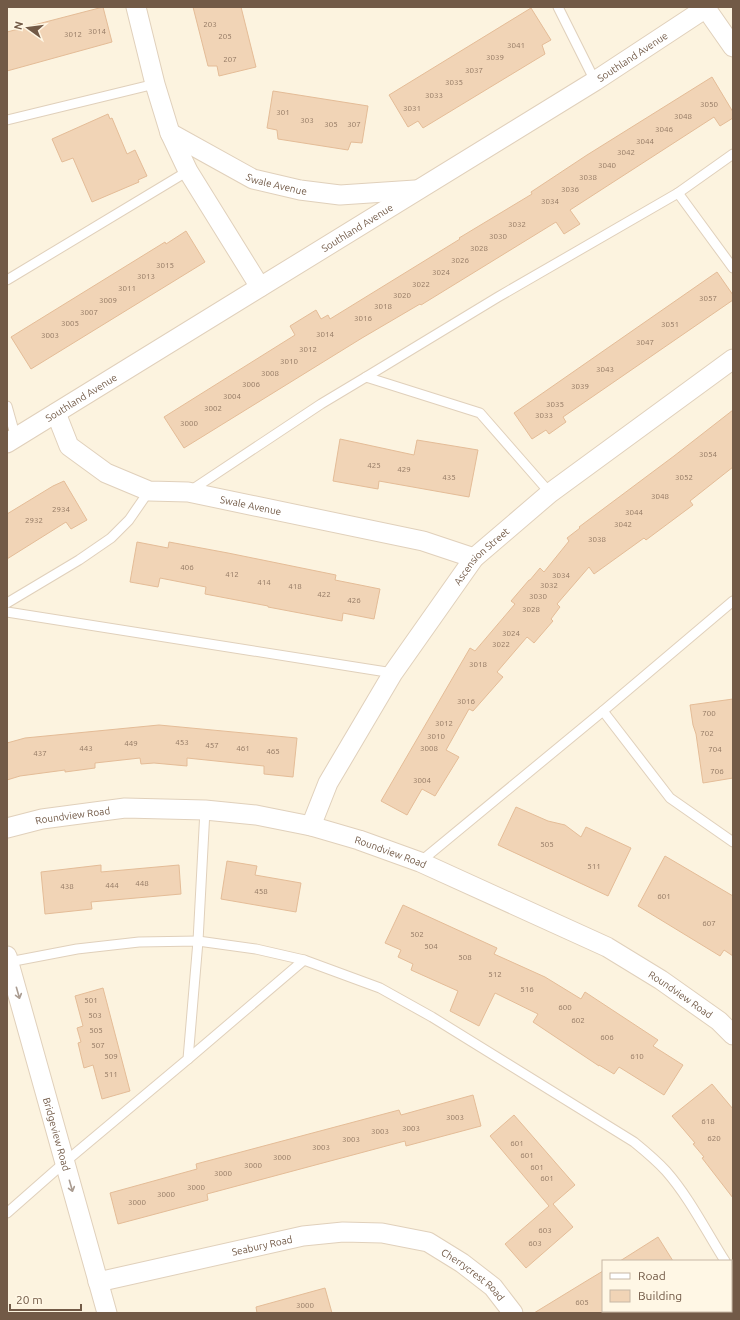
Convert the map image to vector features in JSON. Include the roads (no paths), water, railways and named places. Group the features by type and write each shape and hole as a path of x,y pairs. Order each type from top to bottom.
{"street":[{"path":"136,7 155,84 170,133 188,171 260,287"},
{"path":"706,8 733,47"},
{"name":"Southland Avenue","path":"12,441 595,81 706,8"},
{"name":"Swale Avenue","path":"170,133 253,179 300,190 340,195 418,190"},
{"name":"Ascension Street","path":"311,826 328,782 393,673 474,558 550,493 733,359"},
{"name":"Swale Avenue","path":"56,413 69,446 106,473 149,491 188,492 423,541 474,558"},
{"name":"Roundview Road","path":"7,828 42,819 125,808 205,810 256,816 311,826 359,840 420,862 607,947 662,980 719,1022 733,1035"},
{"name":"Bridgeview Road","path":"8,958 107,1313"},
{"name":"Seabury Road","path":"98,1282 303,1236 343,1232 382,1233 428,1242"},
{"name":"Cherrycrest Road","path":"428,1242 462,1263 493,1288 513,1313"}],"lane":[{"path":"558,7 595,81"},
{"path":"7,120 155,84"},
{"path":"188,492 321,404 498,296 678,193 733,154"},
{"path":"7,280 188,171"},
{"path":"678,193 733,268"},
{"path":"366,377 480,413 550,493"},
{"path":"7,406 12,441"},
{"path":"7,603 79,560 111,538 129,520 149,491"},
{"path":"420,862 603,711 733,601"},
{"path":"7,612 393,673"},
{"path":"603,711 670,798 733,842"},
{"path":"188,1059 198,941 205,810"},
{"path":"8,958 139,942 198,941 256,949 304,960 380,988 432,1017 634,1142 666,1171 724,1260"},
{"path":"7,1213 64,1162 304,960"}]}
